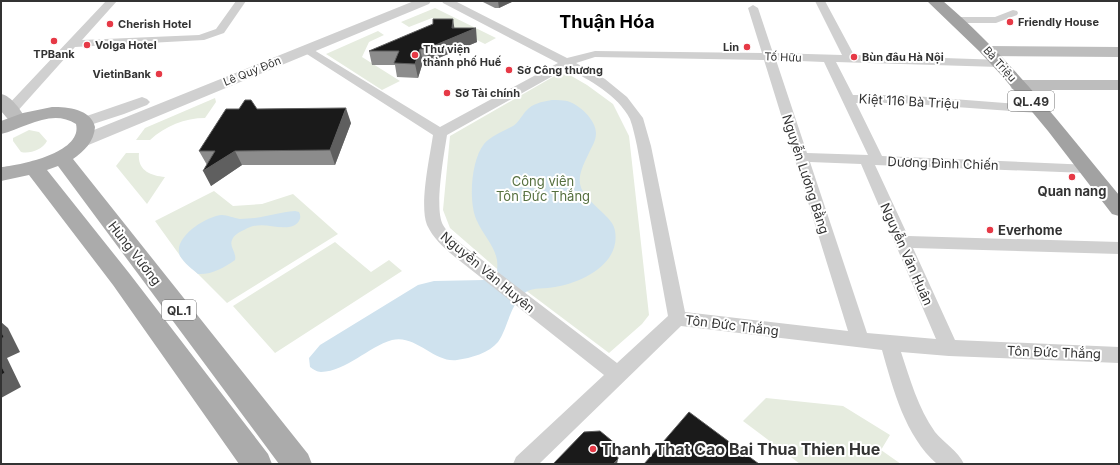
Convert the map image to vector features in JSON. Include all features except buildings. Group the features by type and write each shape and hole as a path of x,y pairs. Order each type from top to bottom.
{"highway":[{"name":"Bà Triệu","path":"934,1 958,20 994,57 1119,209"}],"main road":[{"name":"Tố Hữu","path":"994,57 1117,54"},
{"path":"1018,85 1119,85"},
{"path":"1,174 34,168 70,149 85,134 86,128 84,122 79,117 70,114 59,113 7,117"},
{"name":"Hùng Vương","path":"70,149 298,464"},
{"name":"Hùng Vương","path":"34,168 121,279 257,464"}],"street":[{"path":"7,117 71,44 112,1"},
{"path":"71,44 200,38 220,31 241,1"},
{"name":"Lê Quý Đôn","path":"70,149 217,79 398,1"},
{"name":"Lê Quý Đôn","path":"84,122 305,49 425,1"},
{"name":"Tôn Đức Thắng","path":"447,1 568,63 601,82 622,100 636,118 644,146 677,318 889,343 949,348 1119,355"},
{"path":"820,1 850,59"},
{"name":"Nguyễn Lương Bằng","path":"753,8 860,340"},
{"path":"958,20 996,20 1013,13"},
{"path":"305,49 440,133 568,63"},
{"name":"Tố Hữu","path":"568,63 575,59 595,54 829,59 994,57"},
{"path":"829,59 848,99"},
{"name":"Kiệt 116 Bà Triệu","path":"872,160 848,99 901,99 1038,109"},
{"name":"Nguyễn Văn Huyên","path":"440,133 431,209 435,226 449,242 529,307 618,375"},
{"name":"Dương Đình Chiến","path":"801,157 1086,168"},
{"name":"Nguyễn Văn Huân","path":"872,160 902,242 949,348"},
{"path":"902,242 1119,248"},
{"path":"524,464 677,318"},
{"path":"889,343 904,392 916,419 933,446 953,464"}],"green space":[{"path":"435,8 496,38 485,44 432,18 409,27 401,22"},
{"path":"378,31 384,35 369,42 362,57 400,81 382,90 326,54"},
{"name":"Công viên Tôn Đức Thắng","path":"558,74 568,74 587,85 613,104 629,136 649,315 642,324 609,353 496,268 450,228 443,210 450,136"},
{"path":"215,98 216,102 205,118 183,121 162,131 150,140 136,140 145,128"},
{"path":"29,130 39,132 47,141 36,151 21,152 13,141 13,138"},
{"path":"126,153 139,153 142,168 154,175 165,177 147,204 116,166"},
{"path":"214,191 233,206 262,204 293,194 338,234 227,303 181,257 155,221"},
{"path":"335,242 371,272 389,260 402,271 275,353 233,306"},
{"path":"766,398 843,406 890,435 881,450 901,464 800,464 743,421"}],"water":[{"path":"552,100 567,101 577,105 590,118 595,128 596,133 594,143 584,164 580,180 584,193 609,220 615,231 615,243 612,253 606,262 597,270 576,281 555,287 532,289 526,292 516,303 498,342 490,349 474,356 457,360 449,360 417,344 401,339 383,343 340,368 331,371 320,372 310,367 309,358 320,345 418,285 434,281 484,280 490,278 497,271 494,251 477,221 472,204 472,182 476,160 487,141 515,125 525,112 534,105"},
{"path":"295,211 299,212 300,220 292,226 283,227 261,225 250,227 237,234 231,243 235,260 217,270 198,274 180,256 179,249 181,242 186,235 192,229 215,216 226,215 240,219"}],"place":[{"name":"Friendly House","path":"1010,22"},
{"name":"Cherish Hotel","path":"110,24"},
{"name":"TPBank","path":"54,41"},
{"name":"Volga Hotel","path":"87,45"},
{"name":"Lin","path":"747,47"},
{"name":"Thư viện thành phố Huế","path":"415,55"},
{"name":"Bùn đâu Hà Nội","path":"854,57"},
{"name":"Sở Công thương","path":"509,70"},
{"name":"VietinBank","path":"159,74"},
{"name":"Sở Tài chính","path":"447,93"},
{"name":"Quan nang","path":"1072,177"},
{"name":"Everhome","path":"990,230"},
{"name":"Thanh That Cao Bai Thua Thien Hue","path":"593,449"}],"district":[{"name":"Thuận Hóa","path":"607,21"}]}
